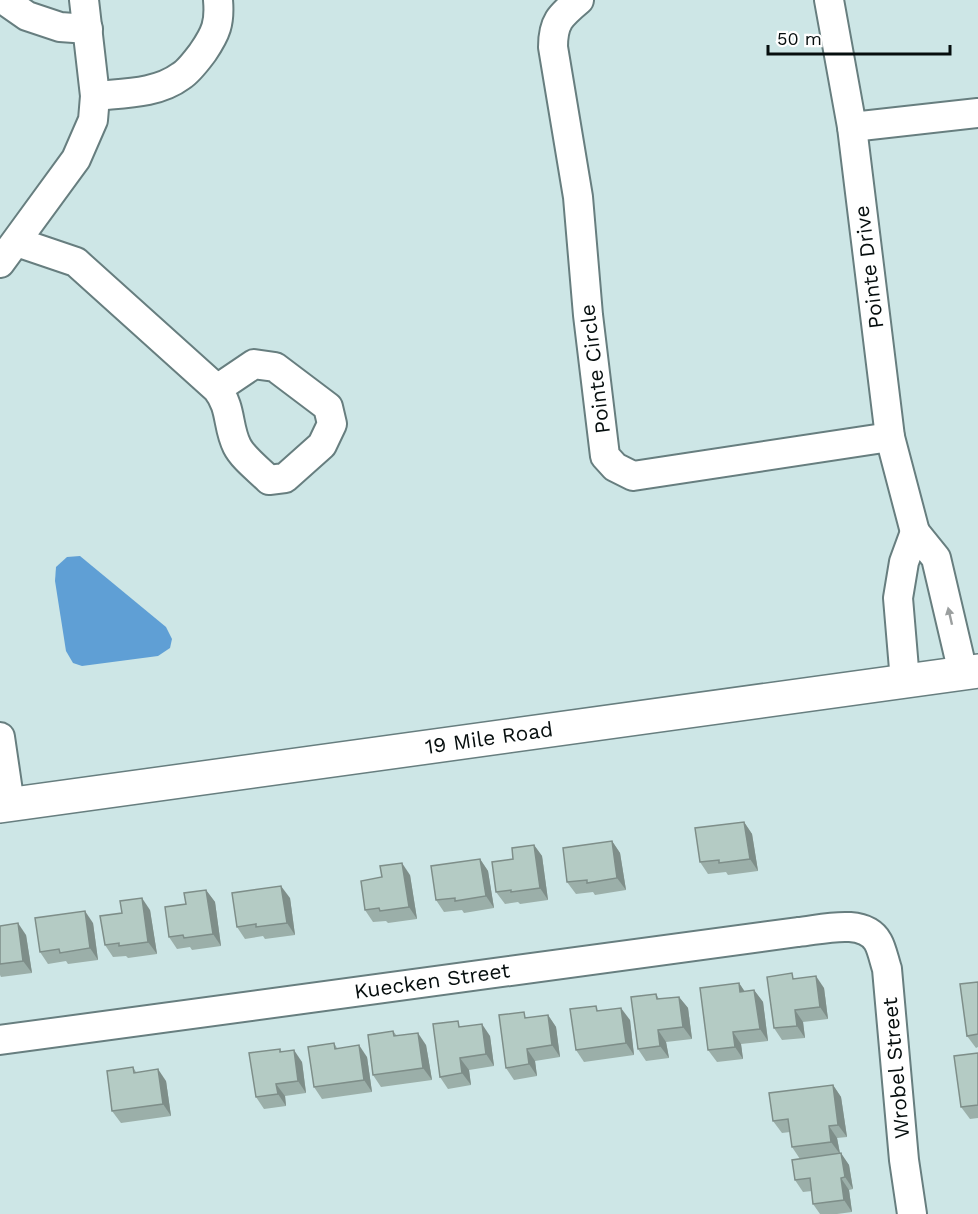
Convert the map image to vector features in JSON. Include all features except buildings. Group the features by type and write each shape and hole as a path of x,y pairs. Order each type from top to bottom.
{"street":[{"path":"4,0 27,16 60,27 88,29"},
{"path":"84,0 95,96 93,120 76,159 9,252 76,262 217,389"},
{"path":"95,96 163,86 182,76 213,38 220,18 218,0"},
{"name":"Pointe Circle","path":"579,0 564,14 553,29 554,47 578,196 588,315 605,456 615,467 633,476 890,437"},
{"name":"Pointe Drive","path":"829,0 852,128 890,437 915,532 936,558 971,672"},
{"path":"852,128 978,113"},
{"path":"905,681 898,598 904,562 915,532"},
{"name":"19 Mile Road","path":"5,806 971,672"},
{"path":"0,737 5,806"},
{"name":"Kuecken Street","path":"0,1040 787,933 849,927 864,929"},
{"name":"Wrobel Street","path":"864,929 878,940 887,969 904,1160 912,1214"}],"water":[{"path":"80,556 166,627 172,639 170,648 158,656 82,666 73,663 66,651 55,581 56,567 67,557"}]}
